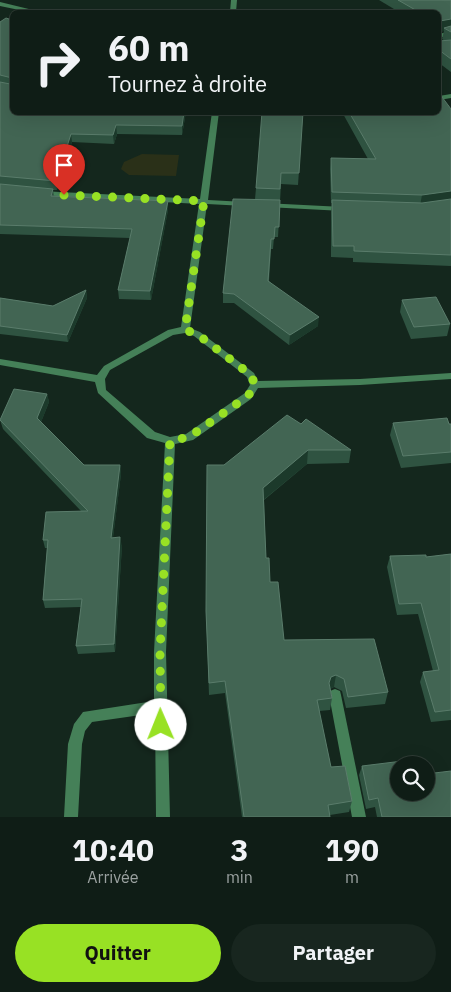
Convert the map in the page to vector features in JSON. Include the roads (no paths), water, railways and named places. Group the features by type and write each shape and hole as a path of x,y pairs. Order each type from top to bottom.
{"street":[{"path":"0,4 23,10"},
{"path":"185,330 216,115"},
{"path":"28,192 354,209"},
{"path":"185,330 197,334 251,375 255,385 248,396 189,437 170,441 151,435 101,391 100,379 107,368 171,332 185,330"},
{"path":"0,362 100,379"},
{"path":"255,385 360,382 451,376"},
{"path":"163,817 160,652 170,441"},
{"path":"335,694 359,817"},
{"path":"71,817 75,744 79,728 88,716 161,706"}]}
